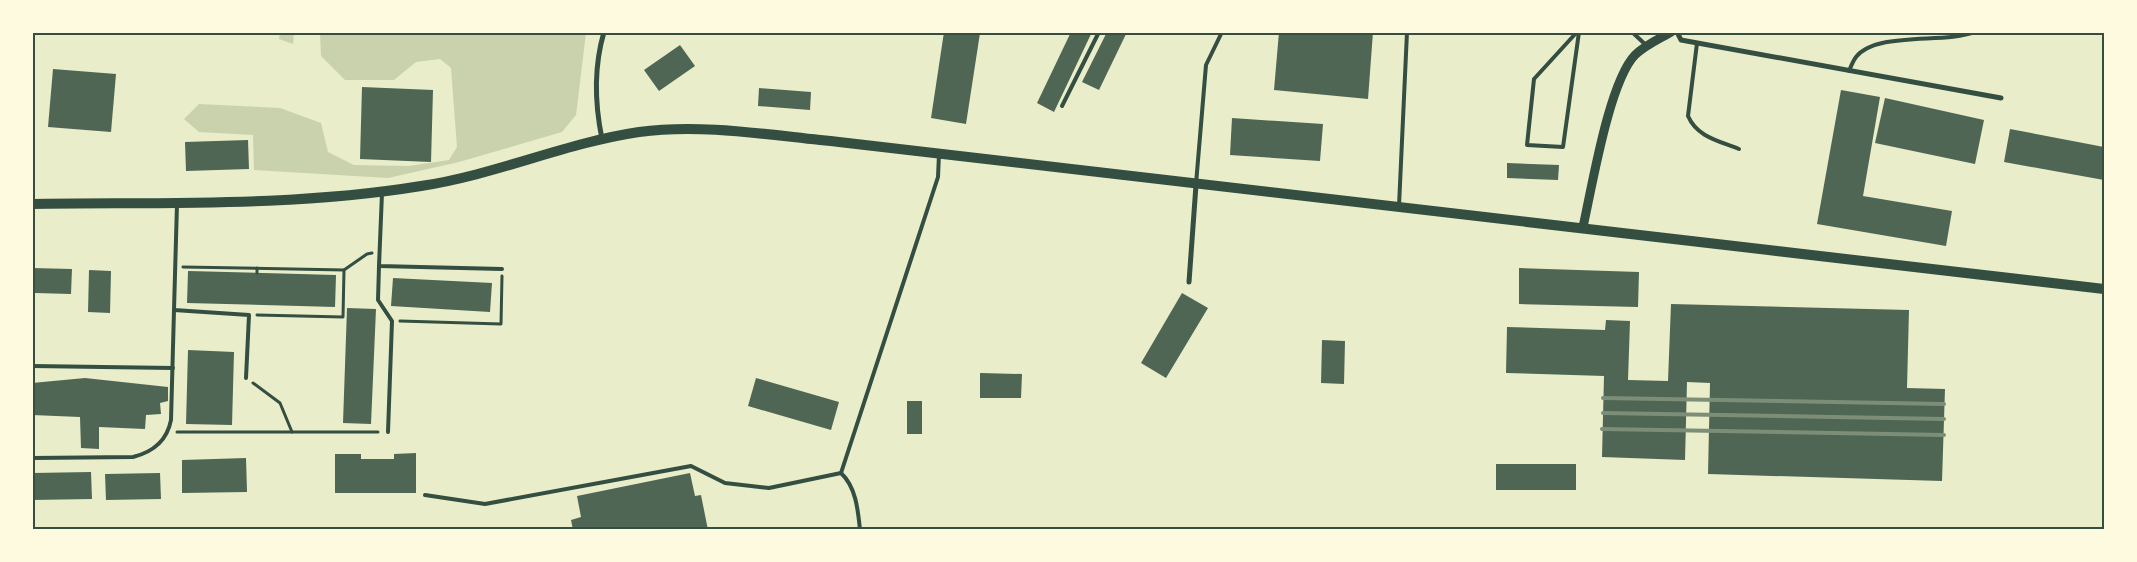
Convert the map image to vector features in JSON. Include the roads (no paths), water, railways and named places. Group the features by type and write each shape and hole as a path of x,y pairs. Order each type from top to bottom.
{"main road":[{"path":"32,204 332,198 422,186 476,174 602,139 666,129 696,129 839,142 1196,185 1583,227 2104,289"}],"street":[{"path":"602,139 596,114 600,46 604,32"},
{"path":"1583,227 1612,103 1627,66 1635,55 1646,46 1671,32"},
{"path":"1677,32 1681,40 2001,98"},
{"path":"1189,282 1196,185"}],"lane":[{"path":"1062,106 1099,32"},
{"path":"1196,185 1206,65 1222,32"},
{"path":"1399,208 1407,32"},
{"path":"1578,32 1563,147 1527,146 1534,79 1578,32"},
{"path":"1632,32 1646,46"},
{"path":"1849,70 1856,56 1868,48 1892,41 1962,38 1975,32"},
{"path":"1697,43 1688,116 1692,125 1699,132 1739,149"},
{"path":"841,473 938,176 939,154"},
{"path":"382,191 378,300 392,321 388,432"},
{"path":"32,458 133,457 162,443 169,432 177,202"},
{"path":"379,266 502,270"},
{"path":"174,310 249,315 246,378"},
{"path":"32,366 172,368"},
{"path":"425,495 485,504 691,466 724,483 770,488 841,473"},
{"path":"841,473 849,481 853,492 860,530"}],"railway":[{"path":"1603,398 1944,404"},
{"path":"1603,413 1944,419"},
{"path":"1602,429 1944,435"}]}
